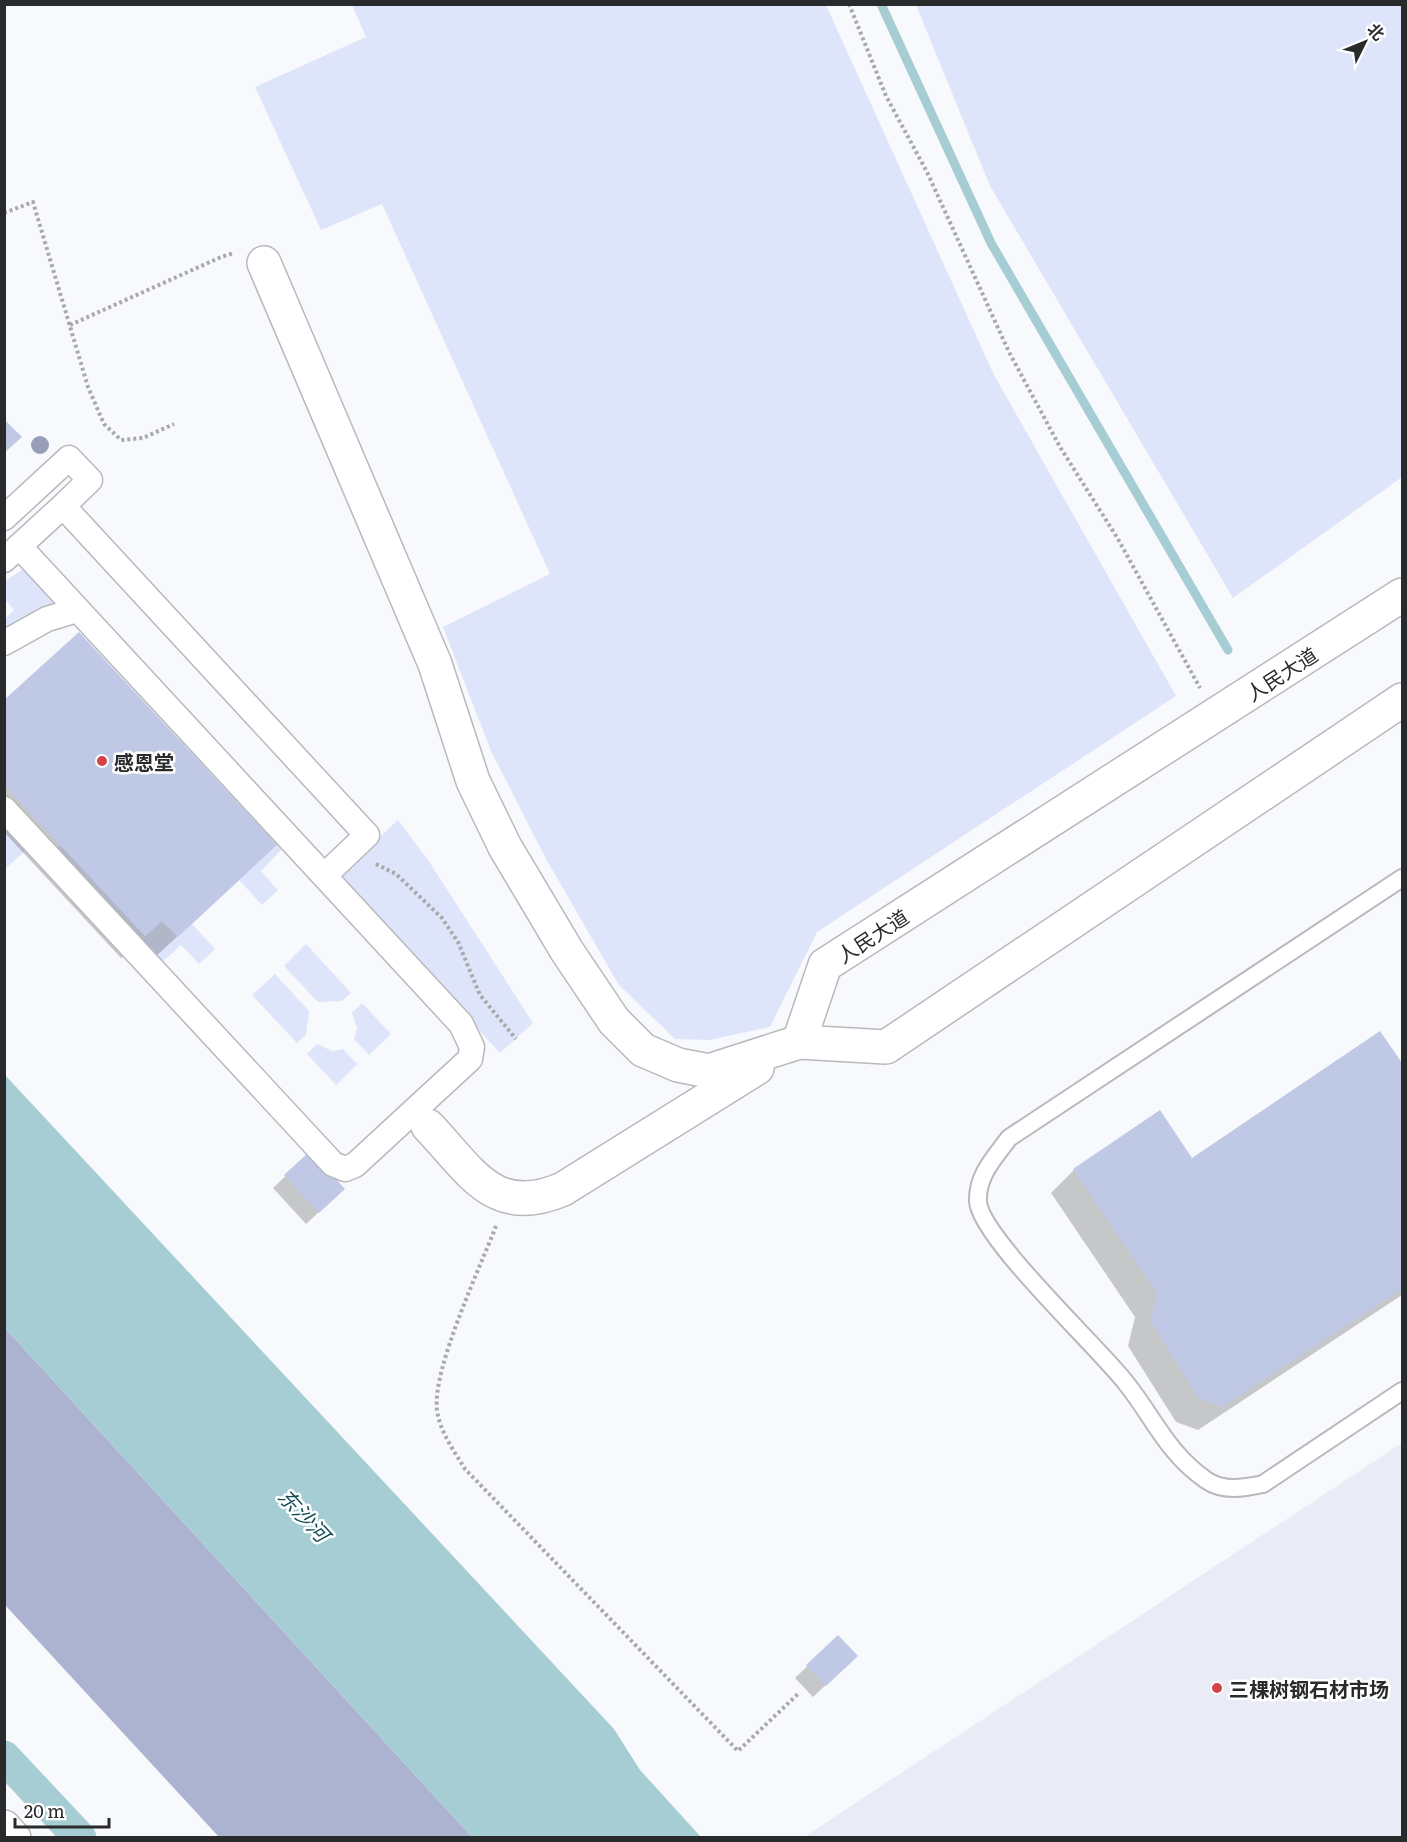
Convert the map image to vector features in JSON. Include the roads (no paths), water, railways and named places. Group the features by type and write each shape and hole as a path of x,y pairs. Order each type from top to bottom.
{"street":[{"path":"264,263 435,664 473,781 505,847 567,951 614,1021 643,1050 678,1065 709,1071 799,1042 886,1047 1402,700"},
{"path":"4,518 69,458 90,480 12,553 77,609 461,1023 472,1047 470,1059 421,1118 355,1165 345,1169 333,1164 4,809"},
{"path":"63,506 367,835 324,876"},
{"name":"人民大道","path":"799,1042 825,965 1402,595"},
{"path":"4,643 47,619 77,609"},
{"path":"421,1118 485,1186 496,1194 507,1197 536,1198 563,1189 799,1042"},
{"path":"4,1827 14,1838"}],"lane":[{"path":"1402,878 1010,1138 983,1172 978,1202 992,1234 1126,1383 1169,1447 1208,1482 1237,1490 1263,1484 1402,1390"}],"water":[{"name":"东沙河","path":"5,1075 614,1729 640,1770 701,1837 472,1837 5,1328"}],"waterway":[{"path":"881,4 991,243 1228,650"},
{"path":"4,1757 80,1838"}],"place":[{"name":"感恩堂","path":"102,761"},
{"name":"三棵树钢石材市场","path":"1217,1688"}]}
